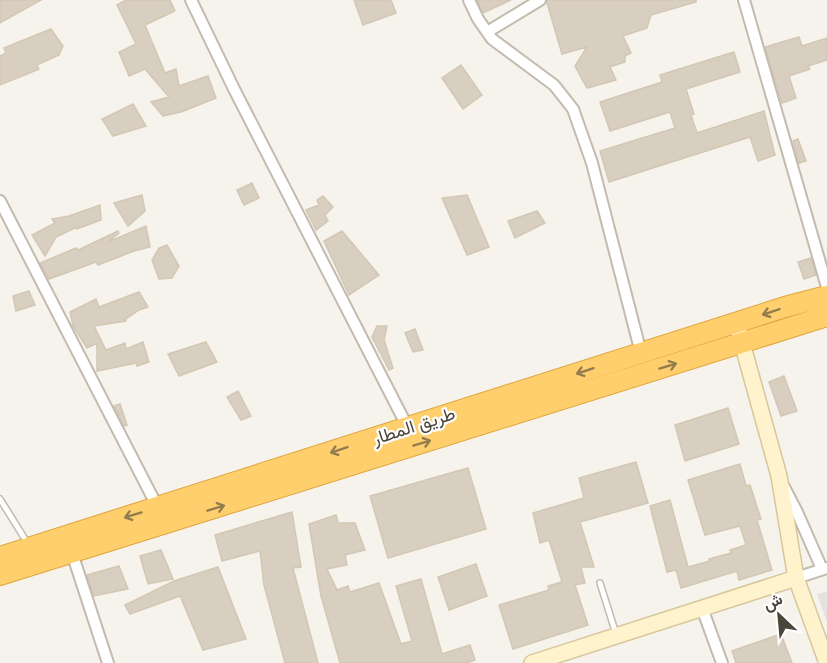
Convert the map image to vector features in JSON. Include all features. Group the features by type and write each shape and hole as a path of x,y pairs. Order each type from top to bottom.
{"highway":[{"name":"طريق المطار","path":"0,557 827,296"},
{"name":"طريق المطار","path":"0,575 827,316"}],"street":[{"path":"191,0 408,428"},
{"path":"469,0 487,32 508,52 554,85 573,109 592,163 641,353"},
{"path":"487,32 540,0"},
{"path":"744,0 827,287"},
{"path":"0,201 158,508"},
{"path":"735,324 743,343 779,476 796,578 827,663"},
{"path":"532,663 825,569 779,476"},
{"path":"72,553 108,663"},
{"path":"702,608 722,663"}],"lane":[{"path":"0,500 30,547"},
{"path":"600,583 616,636"}],"shaded area":[{"path":"827,591 827,622 817,594"}],"building":[{"path":"0,0 41,0 0,23"},
{"path":"126,0 170,0 175,11 145,25 165,73 176,69 179,86 208,76 216,98 181,112 163,116 151,102 169,97 145,69 129,76 119,52 136,44 117,5"},
{"path":"354,0 391,0 396,13 363,25"},
{"path":"477,0 511,0 483,13"},
{"path":"547,0 696,0 696,2 651,15 647,28 623,36 631,53 625,56 625,62 610,67 616,80 587,88 575,66 587,47 562,54"},
{"path":"51,29 63,46 59,55 37,65 39,69 0,85 0,56 6,53 4,48"},
{"path":"799,37 802,46 827,38 827,60 808,66 810,69 789,76 796,98 782,103 765,47"},
{"path":"734,52 740,72 686,89 697,133 764,111 775,155 758,161 750,137 609,182 600,151 675,128 670,112 610,131 600,102 662,82 660,75"},
{"path":"461,65 482,95 463,109 442,78"},
{"path":"133,104 146,126 113,136 102,119"},
{"path":"798,139 806,161 799,163 793,141"},
{"path":"252,183 259,198 244,205 237,190"},
{"path":"142,195 145,211 128,226 114,203"},
{"path":"467,195 489,247 467,255 442,198"},
{"path":"323,196 333,207 325,215 328,221 316,230 306,210 319,205 317,200"},
{"path":"100,205 101,220 77,229 77,227 56,237 45,256 32,235 55,223 52,219 69,216"},
{"path":"537,211 545,223 515,238 508,221"},
{"path":"146,226 150,247 98,265 96,262 49,279 40,263 76,248 78,250 118,231 119,233 108,242"},
{"path":"342,231 379,275 349,295 324,241"},
{"path":"167,245 179,266 172,278 159,279 152,260 159,248"},
{"path":"811,258 816,275 804,279 798,262"},
{"path":"29,291 35,305 16,311 13,296"},
{"path":"139,292 148,307 139,310 126,321 94,326 106,350 125,343 126,349 143,342 149,362 137,366 136,363 97,371 97,343 87,348 73,326 70,312 96,299 99,307"},
{"path":"377,326 387,326 384,340 393,368 389,370 372,337"},
{"path":"415,329 423,350 413,352 405,333"},
{"path":"206,342 217,362 179,376 168,354"},
{"path":"784,376 797,411 781,416 769,382"},
{"path":"238,391 251,416 241,420 227,397"},
{"path":"120,404 127,425 124,426 114,406"},
{"path":"728,408 739,444 685,461 675,425"},
{"path":"636,462 648,503 580,522 594,567 581,567 585,583 575,585 588,625 513,649 499,605 549,590 548,586 562,582 549,540 540,543 533,513 584,498 579,478"},
{"path":"740,464 746,486 750,485 761,519 757,520 772,570 739,580 737,571 681,588 676,570 667,572 650,506 670,500 688,567 731,553 730,550 746,545 740,526 705,535 688,480"},
{"path":"468,468 486,529 388,558 370,496"},
{"path":"292,512 301,567 293,568 318,663 285,663 264,585 260,551 222,561 215,535"},
{"path":"336,515 338,523 355,523 365,550 345,555 347,565 327,569 337,590 348,586 350,592 379,583 401,644 412,641 396,586 421,579 442,654 470,645 475,660 467,663 340,663 321,596 309,524"},
{"path":"161,550 173,579 148,584 140,556"},
{"path":"476,564 487,596 449,610 438,577"},
{"path":"119,566 128,589 94,596 87,575"},
{"path":"218,567 246,639 203,650 180,596 130,614 125,605 174,581"},
{"path":"781,634 792,663 736,663 732,651"}]}
